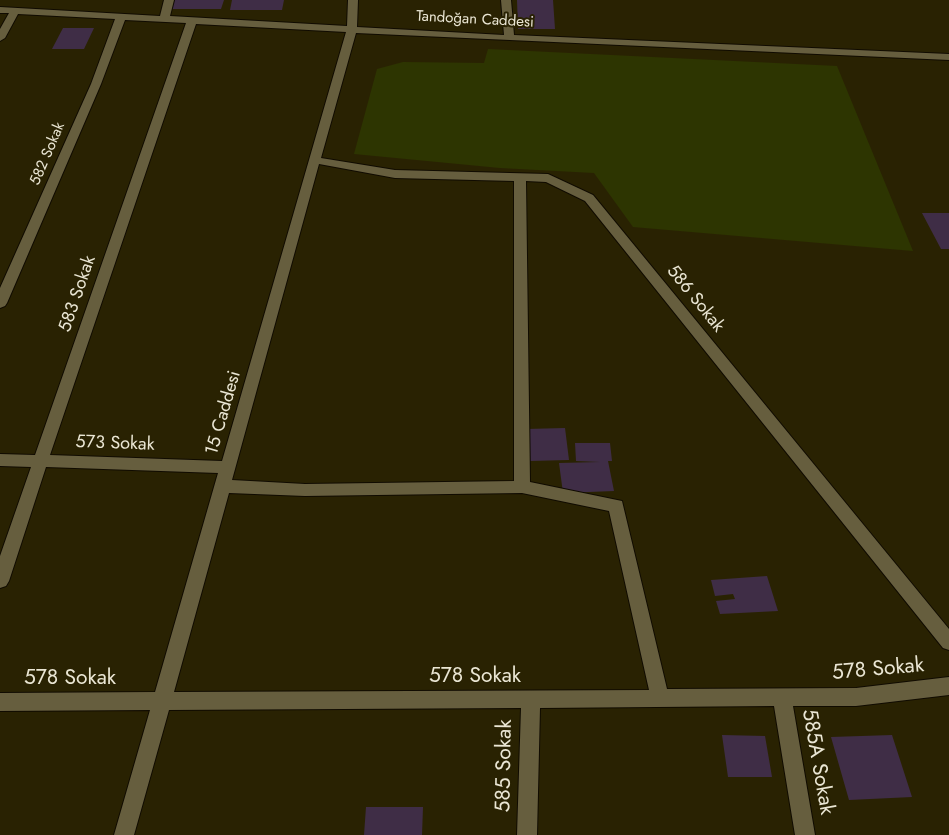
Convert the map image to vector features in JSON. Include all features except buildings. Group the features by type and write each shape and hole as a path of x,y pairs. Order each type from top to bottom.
{"street":[{"path":"36,12 43,0"},
{"path":"164,18 169,0"},
{"name":"15 Caddesi","path":"124,835 352,28 353,0"},
{"path":"506,0 509,38"},
{"name":"Tandoğan Caddesi","path":"0,10 509,38 949,57"},
{"path":"0,38 15,11"},
{"name":"582 Sokak","path":"0,303 96,84 121,16"},
{"name":"583 Sokak","path":"0,580 192,20"},
{"name":"586 Sokak","path":"315,160 395,174 548,178 589,198 949,642"},
{"path":"520,178 522,487"},
{"name":"573 Sokak","path":"0,460 228,467"},
{"path":"223,486 305,490 522,487 616,506 660,698"},
{"name":"578 Sokak","path":"0,702 856,697 949,686"},
{"name":"585A Sokak","path":"782,698 805,835"},
{"name":"585 Sokak","path":"527,835 531,699"}],"green space":[{"path":"488,49 837,66 913,251 633,227 594,173 500,168 354,154 377,69 403,62 484,63"}]}
